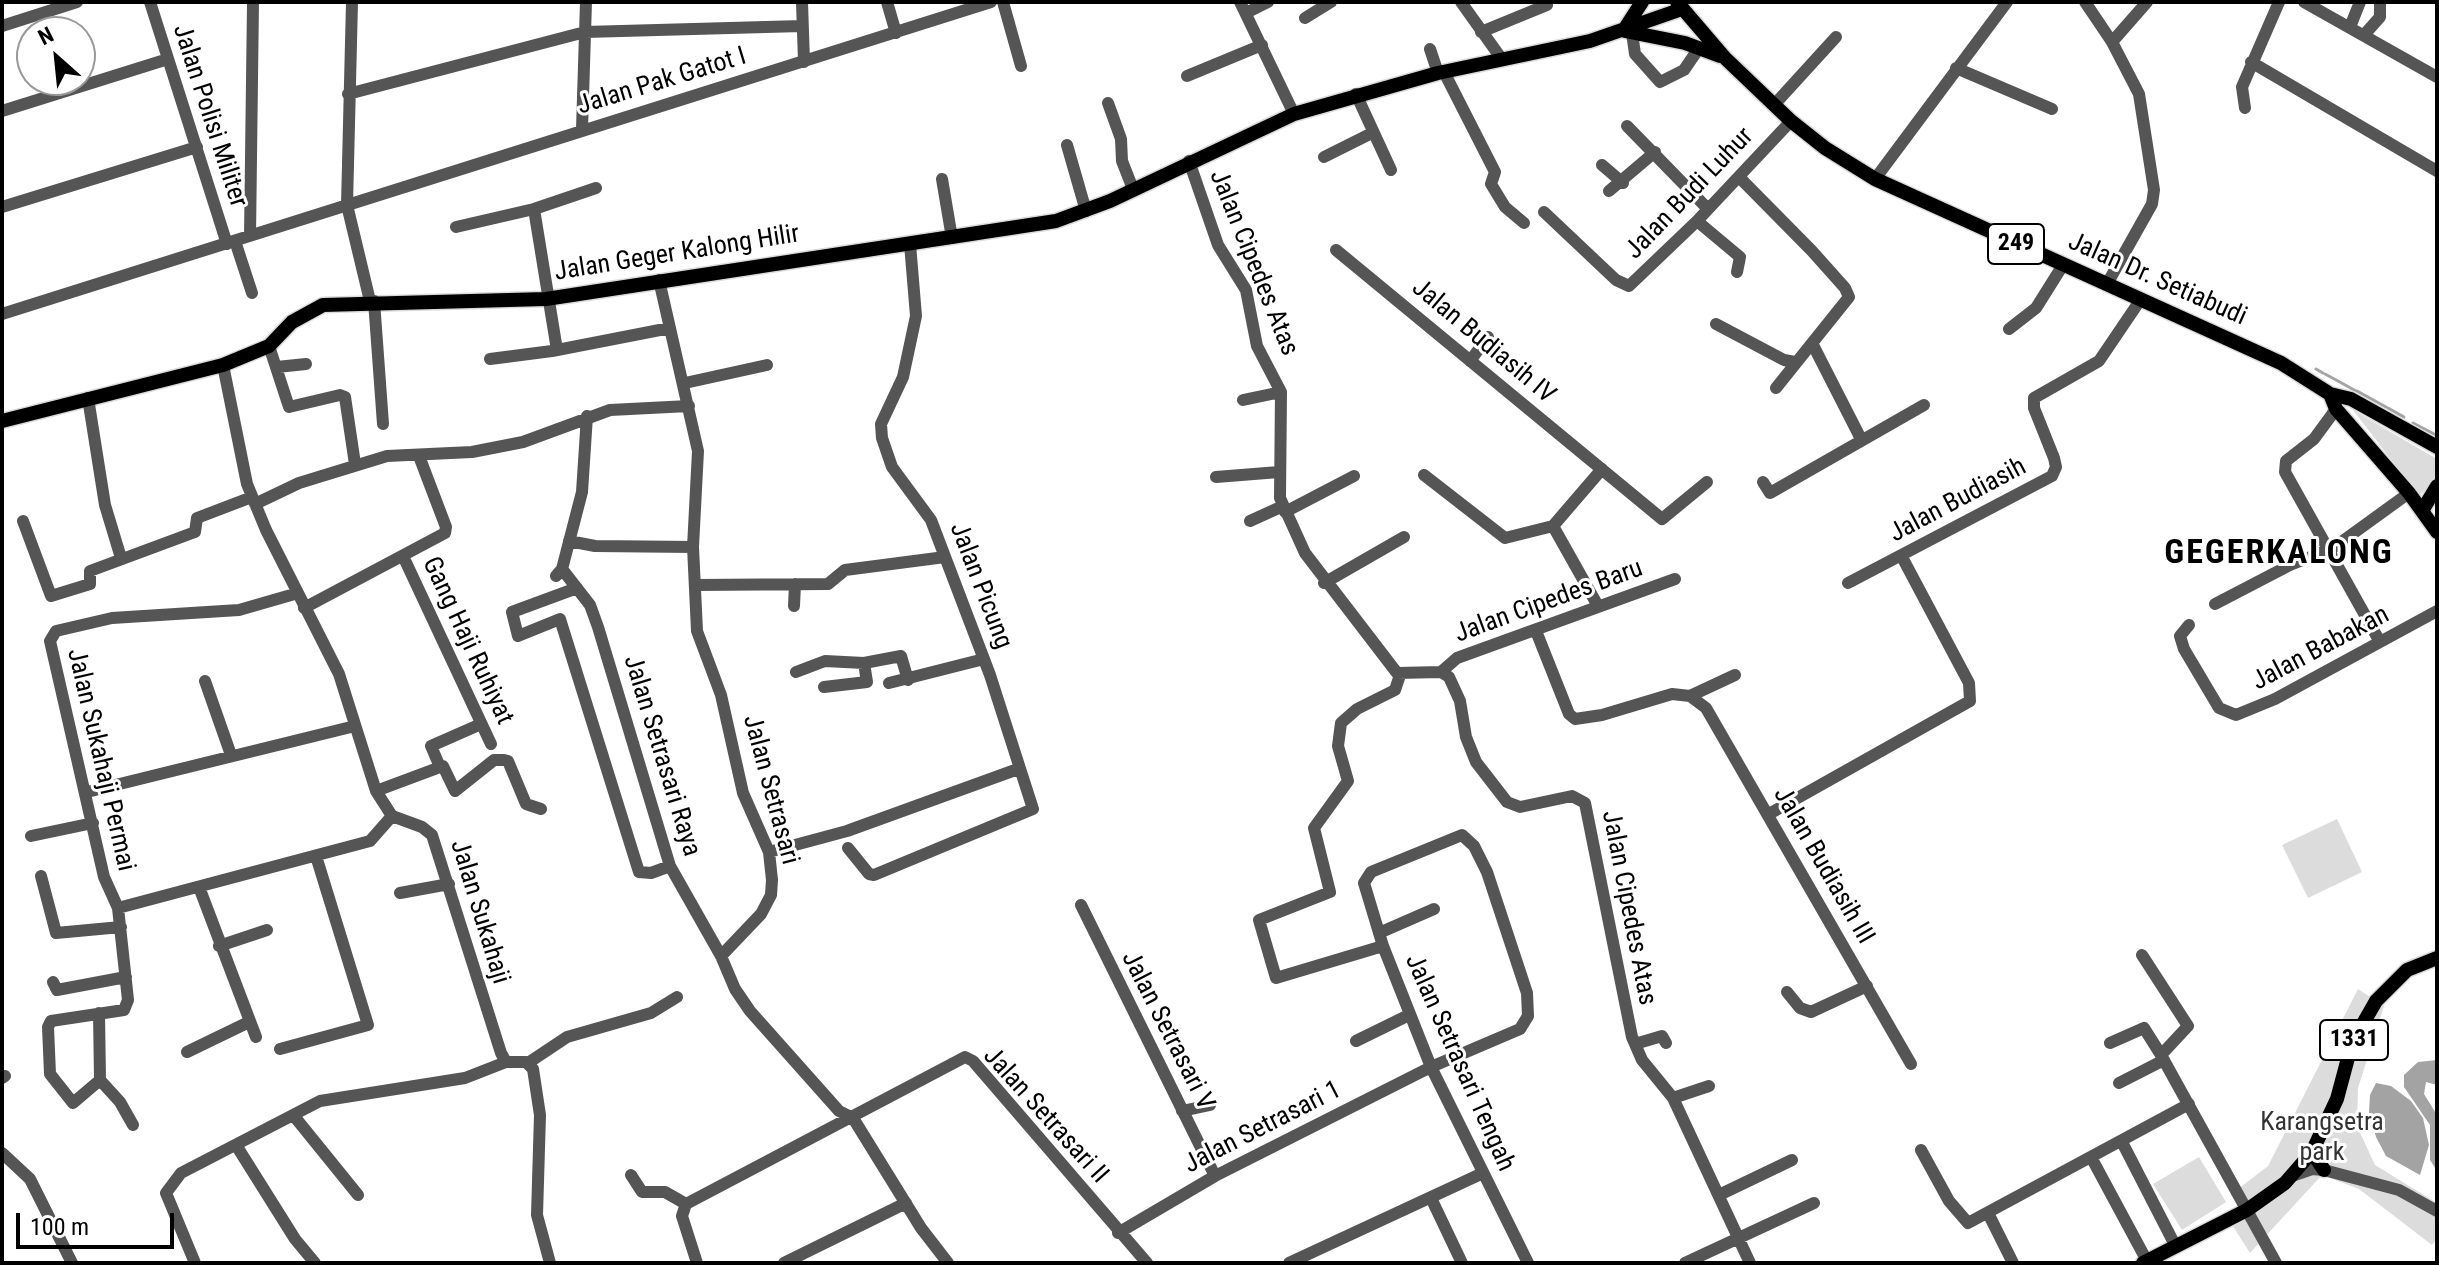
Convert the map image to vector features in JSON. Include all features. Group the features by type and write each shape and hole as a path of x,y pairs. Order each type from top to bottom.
{"main road":[{"path":"1642,2 1628,32 1699,48 1725,58"},
{"name":"Jalan Geger Kalong Hilir","path":"2,421 223,365 269,346 289,324 314,308 372,301 546,299 1056,221 1086,211 1294,114 1441,72 1628,32 1680,6"},
{"name":"Jalan Dr. Setiabudi","path":"1680,6 1725,58 1791,121 1825,148 1875,179 2289,366 2330,394 2351,399 2437,447"},
{"path":"2330,394 2336,409 2409,493 2437,532"},
{"path":"2357,431 2362,418 2371,409"},
{"path":"2422,511 2437,486"},
{"name":"1331","path":"2145,1262 2247,1210 2292,1176 2312,1152 2337,1099 2352,1043 2376,1001 2407,970 2437,958"},
{"path":"2312,1152 2324,1170"}],"street":[{"path":"2,26 77,2"},
{"name":"Jalan Polisi Militer","path":"150,2 197,147 252,293"},
{"path":"250,236 253,2"},
{"path":"352,2 347,205 372,301 383,424"},
{"path":"582,129 586,2"},
{"path":"802,2 804,62"},
{"path":"887,2 896,33"},
{"name":"Jalan Pak Gatot I","path":"2,314 991,2"},
{"path":"1003,2 1021,66"},
{"path":"1268,2 1243,8 1294,114"},
{"path":"1305,18 1331,2"},
{"path":"1461,2 1501,58"},
{"path":"1875,179 2007,2"},
{"path":"2085,2 2112,42 2143,106 2154,190 2152,204 2107,284"},
{"path":"2112,42 2147,2"},
{"path":"2245,108 2242,87 2279,2"},
{"path":"2304,2 2437,77"},
{"path":"2350,27 2360,2"},
{"path":"2364,35 2380,17 2380,2"},
{"path":"1481,32 1547,5"},
{"path":"348,94 585,32 802,26"},
{"path":"1628,32 1635,54 1660,82 1684,70 1699,48"},
{"path":"1774,105 1836,37"},
{"path":"1187,76 1262,45"},
{"path":"1430,49 1495,172 1491,184 1505,207 1524,223"},
{"path":"2,111 168,59"},
{"path":"2251,62 2437,171"},
{"path":"1956,68 2052,109"},
{"path":"1356,94 1391,170"},
{"path":"1108,103 1121,139 1122,161 1133,189"},
{"name":"Jalan Budi Luhur","path":"1544,212 1616,280 1626,286 1633,284 1791,121"},
{"path":"1627,126 1708,209"},
{"path":"1324,157 1372,133"},
{"path":"1067,145 1086,211"},
{"path":"2,207 197,147"},
{"path":"1609,191 1623,183 1655,152"},
{"name":"Jalan Cipedes Atas","path":"1189,161 1218,245 1246,290 1257,346 1281,392 1279,472 1284,509 1305,553 1324,583 1400,675"},
{"path":"1602,165 1623,183"},
{"path":"1739,177 1845,288 1848,302 1776,388"},
{"path":"942,179 952,238"},
{"path":"456,227 534,209 596,188"},
{"path":"534,209 546,299 557,350"},
{"path":"1697,221 1740,257 1737,272"},
{"name":"Jalan Picung","path":"848,848 869,874 874,875 1031,812 1033,807 984,659 929,516 892,467 881,429 903,377 916,316 910,244"},
{"name":"Jalan Budiasih IV","path":"1336,250 1662,519 1707,482"},
{"path":"2009,329 2036,308 2063,265"},
{"name":"Jalan Setrasari","path":"659,280 685,383 699,457 693,547 697,631 721,695 743,793 769,852 771,895 761,914 721,956"},
{"name":"Jalan Budiasih","path":"1848,583 2052,476 2056,467 2054,458 2034,408 2034,398 2099,361 2141,299"},
{"path":"1716,324 1784,360 1795,362"},
{"path":"490,359 557,350 670,328"},
{"path":"1470,361 1488,337"},
{"path":"1812,343 1861,439"},
{"path":"269,346 290,407 340,395 345,397 355,464"},
{"path":"277,367 306,364"},
{"path":"223,365 236,441 254,501 339,674 376,791 392,816"},
{"path":"685,383 767,365"},
{"path":"1243,400 1281,392"},
{"path":"88,398 105,505 121,558"},
{"path":"1763,482 1770,493 1924,405"},
{"path":"23,521 51,596 90,584 90,571 195,532 197,518 355,464 387,456 472,452 523,442 610,410 689,406"},
{"path":"2336,409 2314,439 2284,466 2326,551 2380,642"},
{"name":"Jalan Setrasari Raya","path":"587,416 582,492 559,572 590,605 670,866 721,956"},
{"path":"304,608 348,582 443,536 446,530 419,456"},
{"path":"1424,475 1505,538 1553,526 1602,469"},
{"path":"1216,477 1279,472"},
{"path":"1250,521 1284,509 1354,476"},
{"path":"2215,604 2326,551 2409,493"},
{"path":"1553,526 1598,606"},
{"path":"1324,583 1404,537"},
{"path":"569,541 595,546 693,547"},
{"name":"Gang Haji Ruhiyat","path":"403,556 491,744"},
{"path":"695,585 828,584 845,570 945,557"},
{"path":"1769,814 1970,701 1969,683 1902,557"},
{"name":"Jalan Cipedes Baru","path":"1441,672 1457,658 1675,579"},
{"path":"794,606 795,584"},
{"path":"560,619 520,636 511,614 555,594 577,588"},
{"name":"Jalan Sukahaji Permai","path":"126,977 118,908 106,884 50,641 56,631 112,618 239,610 298,593"},
{"path":"555,594 560,619 639,872 651,873 670,866"},
{"name":"Jalan Babakan","path":"2189,625 2182,631 2180,641 2222,712 2236,715 2253,710 2437,611"},
{"path":"1536,631 1569,714 1575,719 1602,715 1672,694 1690,696 1735,675"},
{"path":"796,672 825,661 864,663 901,656 908,680"},
{"path":"889,683 984,659"},
{"path":"824,687 867,682 864,663"},
{"path":"1434,909 1381,940 1276,978 1259,920 1330,892 1314,828 1347,785 1348,775 1338,746 1341,723 1357,709 1395,690 1400,675 1441,672"},
{"name":"Jalan Cipedes Atas","path":"1441,672 1457,690 1466,737 1476,762 1507,802 1520,807 1572,796 1585,803 1635,1044 1642,1060 1673,1098 1750,1263"},
{"path":"205,681 231,755"},
{"name":"Jalan Budiasih III","path":"1690,696 1706,708 1911,1064"},
{"path":"481,724 431,746 455,791 494,760 507,760 526,804 541,809"},
{"path":"87,792 355,726"},
{"path":"376,791 441,767"},
{"path":"769,852 847,831 1018,769"},
{"name":"Jalan Sukahaji Permai","path":"118,908 370,841 392,816"},
{"name":"Jalan Sukahaji","path":"392,816 422,827 432,835 506,1062"},
{"path":"31,836 94,826"},
{"path":"49,838 94,826"},
{"name":"Jalan Setrasari 1","path":"1118,1233 1215,1176 1431,1067 1520,1029 1528,1016 1527,993 1501,908 1474,846 1462,835 1365,876"},
{"path":"280,1049 368,1026 316,856"},
{"path":"41,876 56,933 121,927"},
{"name":"Jalan Setrasari Tengah","path":"1365,876 1364,883 1381,940 1409,1015 1431,1067 1528,1263"},
{"path":"400,893 449,884"},
{"path":"199,887 256,1037"},
{"name":"Jalan Setrasari V","path":"1081,905 1215,1176"},
{"path":"219,946 267,930"},
{"path":"2119,1083 2163,1057 2188,1026 2142,955"},
{"path":"721,956 735,989 750,1011 839,1111 853,1118 948,1263"},
{"path":"53,982 57,990 126,977 127,1007 51,1021 48,1050 50,1074 71,1103 77,1102 100,1080"},
{"path":"1787,992 1800,1008 1811,1012 1867,986"},
{"path":"195,1263 166,1193 181,1173 320,1101 465,1078 506,1062 528,1063 567,1037 651,1013 677,997"},
{"path":"99,1013 100,1080 120,1102 133,1125"},
{"path":"1356,1041 1409,1015"},
{"path":"187,1052 249,1022"},
{"path":"2110,1043 2144,1028 2276,1263"},
{"path":"1635,1044 1662,1036 1666,1043"},
{"name":"Jalan Setrasari II","path":"853,1118 958,1058 969,1058 1147,1263"},
{"path":"528,1063 536,1082 540,1115 537,1215 550,1263"},
{"path":"1673,1098 1709,1086"},
{"path":"1921,1150 1949,1201 1968,1223 2189,1104"},
{"path":"1182,1111 1210,1105"},
{"path":"294,1116 358,1195"},
{"path":"697,1263 682,1216 686,1204 853,1118"},
{"path":"2122,1142 2176,1247"},
{"path":"236,1145 295,1239 315,1263"},
{"path":"2,1153 30,1179 72,1263"},
{"path":"2091,1157 2145,1262"},
{"path":"1719,1195 1792,1160"},
{"path":"2292,1176 2312,1169 2324,1170 2399,1190 2437,1211"},
{"path":"1289,1263 1483,1173"},
{"path":"631,1175 642,1192 665,1192 686,1204"},
{"path":"1431,1198 1462,1263"},
{"path":"784,1263 906,1203"},
{"path":"1685,1263 1814,1203"},
{"path":"1988,1213 2013,1263"},
{"path":"1314,1250 1320,1263"}],"green space":[{"path":"2353,410 2437,459 2437,479 2419,496"},
{"path":"2337,819 2362,872 2308,898 2282,845"},
{"name":"Karangsetra park","path":"2358,989 2384,1006 2358,1088 2357,1126 2375,1165 2437,1203 2437,1238 2432,1245 2359,1189 2322,1175 2250,1253 2229,1220 2249,1209 2238,1189 2268,1166"},
{"path":"2199,1157 2226,1202 2182,1230 2153,1184"}],"shaded area":[{"path":"2437,1060 2437,1085 2426,1082 2424,1094 2437,1115 2437,1171 2430,1160 2430,1125 2404,1087 2404,1075 2418,1062"},
{"path":"2376,1083 2391,1086 2411,1101 2423,1118 2429,1145 2420,1175 2386,1156 2376,1137 2369,1112 2370,1095"}],"waterway":[{"path":"2316,369 2323,373"},
{"path":"2325,374 2338,381"},
{"path":"2338,381 2356,391"},
{"path":"2357,391 2386,407"},
{"path":"2388,408 2404,417"},
{"path":"2413,423 2436,435"}],"district":[{"name":"GEGERKALONG","path":"2279,554"}]}
